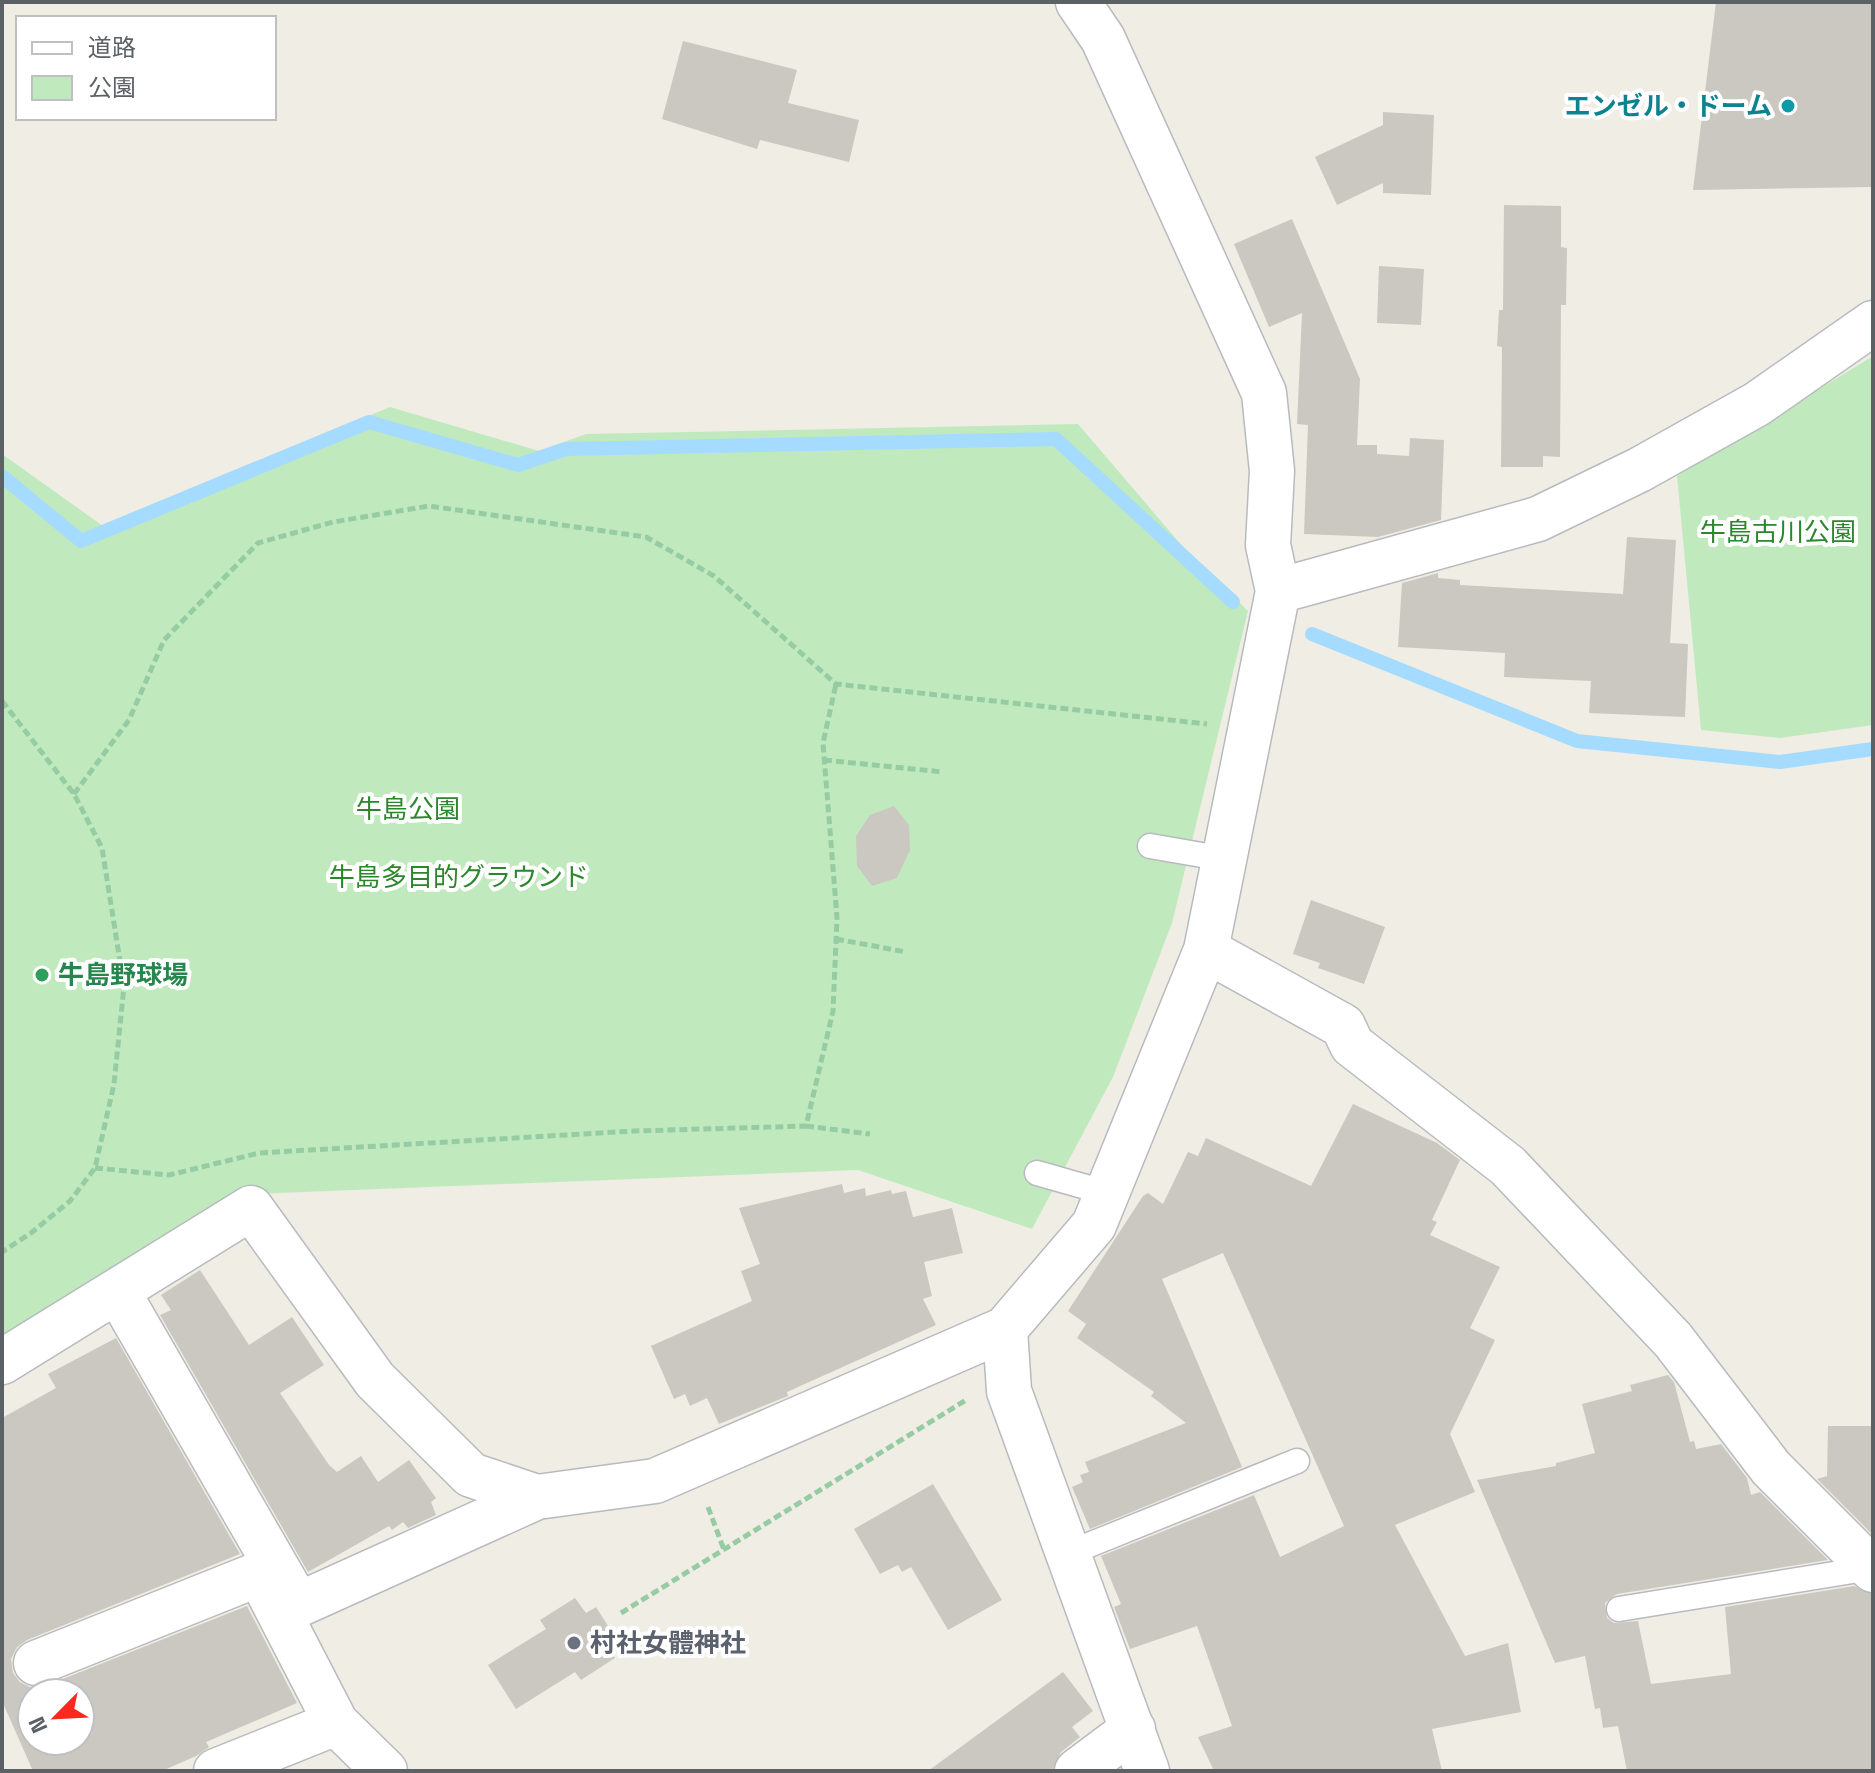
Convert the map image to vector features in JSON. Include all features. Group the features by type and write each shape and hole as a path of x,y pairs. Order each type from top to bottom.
{"street":[{"path":"288,1608 537,1497 655,1481 1005,1329 1094,1225 1206,950 1278,591 1268,545 1272,471 1264,393 1103,39 1078,2"},
{"path":"1278,591 1538,519 1639,470 1757,404 1873,323"},
{"path":"1206,950 1343,1026 1352,1045 1508,1166 1673,1340 1771,1468 1872,1569"},
{"path":"2,1362 251,1208 375,1380 471,1475 537,1497"},
{"path":"118,1292 288,1608 336,1723 385,1771"},
{"path":"1005,1329 1009,1391 1147,1771"},
{"path":"36,1663 259,1574 288,1608"},
{"path":"216,1771 336,1723"},
{"path":"1077,1771 1133,1729"}],"lane":[{"path":"1150,846 1225,859"},
{"path":"1037,1173 1107,1193"},
{"path":"1069,1553 1297,1461"},
{"path":"1619,1609 1872,1569"}],"path":[{"path":"74,794 129,720 164,640 258,543 333,522 429,506 646,537 714,576 836,684 1251,729"},
{"path":"806,1126 833,1011 836,939 823,743 836,684"},
{"path":"2,701 74,794 102,848 124,986 114,1084 95,1168 70,1201 2,1252"},
{"path":"824,760 943,772"},
{"path":"836,939 906,952"},
{"path":"95,1168 169,1175 259,1153 634,1131 806,1126 870,1134"},
{"path":"621,1613 1008,1374"}],"green space":[{"name":"牛島古川公園","path":"1873,356 1873,725 1780,738 1701,730 1677,476"},
{"name":"牛島公園","path":"390,407 539,451 586,434 1078,424 1184,548 1248,611 1172,923 1113,1077 1032,1229 858,1170 254,1194 2,1343 2,454 103,526"}],"building":[{"name":"エンゼル・ドーム","path":"1716,2 1873,2 1873,187 1693,190"},
{"path":"683,41 797,70 788,103 859,120 849,162 760,140 757,149 662,119"},
{"path":"1383,112 1434,115 1431,195 1383,193 1383,183 1337,205 1315,157 1383,125"},
{"path":"1504,205 1561,206 1561,247 1567,248 1566,305 1561,305 1560,457 1543,456 1543,467 1501,467 1502,347 1497,346 1499,310 1503,310"},
{"path":"1292,219 1360,379 1357,445 1377,445 1377,454 1409,456 1410,438 1444,440 1441,520 1378,537 1304,534 1308,425 1297,424 1302,313 1269,327 1234,244"},
{"path":"1379,266 1424,269 1421,325 1377,323"},
{"path":"1627,537 1676,540 1670,643 1688,644 1685,717 1589,713 1591,681 1504,677 1505,653 1398,647 1402,583 1438,573 1438,578 1460,580 1460,585 1623,594"},
{"path":"894,806 909,825 910,850 897,878 872,886 857,866 856,836 870,815"},
{"path":"1311,900 1385,927 1364,984 1318,968 1320,963 1293,954"},
{"path":"1353,1104 1437,1143 1460,1160 1432,1220 1437,1222 1430,1235 1500,1267 1470,1328 1495,1340 1450,1434 1475,1492 1395,1525 1465,1656 1508,1643 1521,1712 1432,1729 1442,1771 1214,1771 1198,1737 1232,1726 1197,1626 1130,1649 1114,1607 1121,1604 1101,1556 1254,1495 1280,1557 1344,1526 1223,1253 1162,1279 1242,1467 1090,1529 1072,1487 1083,1482 1080,1475 1089,1472 1085,1462 1186,1423 1151,1396 1154,1392 1077,1338 1086,1324 1068,1311 1143,1196 1148,1193 1163,1204 1188,1152 1198,1156 1206,1138 1311,1186"},
{"path":"842,1184 844,1193 865,1188 866,1196 891,1190 892,1194 906,1191 913,1217 952,1208 963,1253 924,1262 932,1296 923,1299 936,1325 787,1392 788,1396 719,1424 707,1398 690,1406 685,1394 674,1399 651,1346 752,1301 741,1271 760,1264 739,1208"},
{"path":"200,1270 249,1345 292,1317 324,1365 280,1393 329,1465 337,1472 361,1456 378,1482 409,1460 436,1498 431,1502 436,1515 408,1528 403,1522 392,1530 389,1526 308,1572 160,1315 171,1310 161,1295"},
{"path":"116,1338 240,1554 27,1640 17,1647 11,1659 16,1677 16,1733 2,1701 2,1418 56,1388 48,1374"},
{"path":"1668,1375 1674,1382 1690,1442 1694,1441 1696,1449 1721,1444 1747,1478 1751,1495 1760,1492 1828,1560 1617,1594 1605,1603 1607,1618 1614,1623 1638,1621 1651,1684 1731,1674 1725,1607 1854,1586 1873,1594 1873,1771 1627,1771 1618,1726 1603,1728 1600,1708 1595,1709 1585,1656 1555,1663 1477,1480 1556,1466 1556,1463 1595,1453 1582,1404 1632,1391 1630,1385"},
{"path":"1828,1426 1873,1426 1873,1535 1817,1479 1827,1476"},
{"path":"933,1484 1002,1600 948,1630 911,1567 902,1572 898,1565 880,1574 854,1529"},
{"path":"575,1598 586,1613 596,1607 615,1637 606,1644 615,1658 581,1680 575,1672 516,1709 488,1665 546,1629 540,1620"},
{"path":"247,1606 297,1703 206,1742 209,1747 196,1756 162,1771 33,1771 27,1757 96,1757 96,1677 68,1677"},
{"path":"1063,1672 1093,1711 1072,1727 1080,1737 1061,1752 1052,1771 928,1771"}],"waterway":[{"path":"2,476 81,541 369,422 518,465 566,449 1056,439 1233,602"},
{"path":"1312,634 1577,741 1780,762 1873,749"}],"place":[{"name":"エンゼル・ドーム","path":"1788,106"},
{"name":"牛島野球場","path":"42,975"},
{"name":"村社女體神社","path":"574,1643"}],"park label":[{"name":"牛島多目的グラウンド","path":"459,877"}]}
